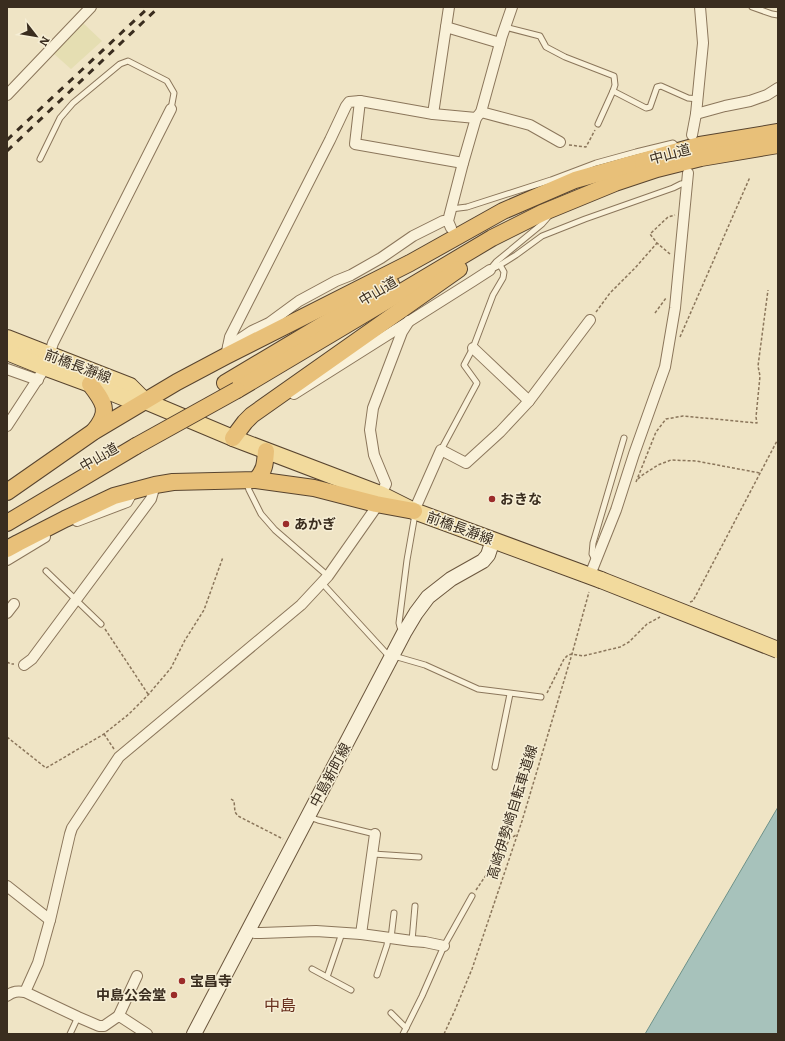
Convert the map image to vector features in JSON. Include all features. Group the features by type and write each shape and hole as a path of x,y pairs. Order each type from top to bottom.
{"highway":[{"name":"中山道","path":"231,386 415,269 468,239 542,201 628,165 700,145 775,139"},
{"name":"中山道","path":"7,511 132,443 492,238 542,213 615,183 657,169 775,139"},
{"path":"7,492 93,432 227,352 410,263 503,211 575,180 628,165"},
{"path":"232,438 252,415 483,252 542,213"},
{"path":"90,384 101,398 104,406 103,418 93,432"},
{"name":"中山道","path":"7,523 132,443"},
{"path":"252,480 261,475 265,468 266,451"},
{"path":"7,550 79,512 114,496 173,482 252,480 314,488 378,499 414,511"}],"main road":[{"name":"前橋長瀞線","path":"7,338 44,367 130,386 145,401"},
{"name":"前橋長瀞線","path":"7,352 125,398 145,401 378,499"},
{"name":"前橋長瀞線","path":"414,511 493,540 595,572 778,650"},
{"name":"中島新町線","path":"194,1034 404,633 416,613 431,594 451,579 484,561 488,555 493,540"}],"street":[{"path":"7,95 91,7"},
{"path":"433,114 449,7"},
{"path":"227,352 252,331 268,323 299,301 336,280 357,272 381,258 413,236 443,221 449,224 451,208 463,163 512,7"},
{"path":"692,135 698,99 703,42 700,7"},
{"path":"446,27 500,43"},
{"path":"696,114 750,101 767,95 778,88"},
{"path":"360,101 355,144 463,163"},
{"path":"227,352 230,337 349,102 360,101 433,114 478,115 530,125 560,142"},
{"path":"7,426 44,367 53,343 170,109"},
{"path":"595,572 634,454 665,367 675,308 688,178"},
{"path":"267,412 490,270"},
{"path":"460,276 463,288"},
{"path":"414,511 441,450 466,463 530,402 590,320"},
{"path":"25,992 38,963 50,920 70,834 119,757 301,605 325,580 375,509 378,499 386,484 374,455 370,430 373,408 402,332 409,321"},
{"path":"473,348 530,402"},
{"path":"7,369 44,367"},
{"path":"24,664 32,659 151,499 155,486"},
{"path":"7,560 61,528 127,502 132,491"},
{"path":"7,613 14,604"},
{"path":"361,934 375,834"},
{"path":"7,886 50,920"},
{"path":"249,930 261,933 316,931 361,934 425,942 444,946"},
{"path":"7,996 11,993 19,991 25,992 78,1018 99,1026 104,1026 118,1017 137,976"},
{"path":"118,1017 121,1017 147,1034"}],"lane":[{"path":"752,7 778,15"},
{"path":"505,27 540,36 546,47 614,76 615,85 598,124"},
{"path":"40,159 60,118 73,103 120,64 128,61 167,81 174,93 170,109"},
{"path":"613,91 646,108 650,107 657,87 661,86 688,98 698,99"},
{"path":"451,208 467,207 551,180 596,163 636,152 673,143 682,150"},
{"path":"490,270 516,255 542,236 666,190 681,184 688,178"},
{"path":"490,270 496,262 542,224 557,206"},
{"path":"441,450 477,383 464,365 473,348 493,295 504,276 504,272 500,265"},
{"path":"595,572 592,554 593,543 624,438"},
{"path":"252,480 249,490 261,514 325,580 387,654 425,666 478,689 541,697"},
{"path":"404,633 399,623 414,511"},
{"path":"46,571 101,624"},
{"path":"495,767 510,694"},
{"path":"308,816 318,820 375,834"},
{"path":"373,854 419,857"},
{"path":"403,1034 444,946 472,896"},
{"path":"412,941 415,906"},
{"path":"377,975 390,938 394,913"},
{"path":"327,977 342,933"},
{"path":"312,969 351,990"},
{"path":"391,1013 406,1028"},
{"path":"70,1034 78,1018"}],"path":[{"path":"560,142 569,145 586,147 598,124"},
{"path":"678,343 750,177"},
{"path":"670,254 657,243 650,234 668,217 684,212"},
{"path":"590,320 610,293 657,243"},
{"path":"760,473 696,461 671,460 658,465 641,476 636,482 656,432 666,419 683,416 757,423 756,417 760,376 758,366 768,290"},
{"path":"655,312 667,297"},
{"path":"687,604 694,601 778,439"},
{"path":"7,737 46,768 104,734 129,714 148,695 171,668 185,640 204,610 223,557"},
{"name":"高崎伊勢崎自転車道線","path":"444,1034 472,969 517,834 572,654 589,592"},
{"path":"541,697 545,696 550,690 564,659 568,655 572,654 583,656 620,647 629,642 647,624 660,617"},
{"path":"101,624 148,695"},
{"path":"104,734 119,757"},
{"path":"231,799 234,801 235,812 238,816 294,844"},
{"path":"472,896 511,838 517,834"}],"shaded area":[{"path":"83,23 102,41 71,69 53,53"}],"water":[{"path":"778,807 778,1034 645,1034"}],"railway":[{"path":"7,140 149,7"},
{"path":"7,151 159,7"}],"place":[{"name":"おきな","path":"492,499"},
{"name":"あかぎ","path":"286,524"},
{"name":"宝昌寺","path":"182,981"},
{"name":"中島公会堂","path":"174,995"}],"district":[{"name":"中島","path":"280,1005"}]}
